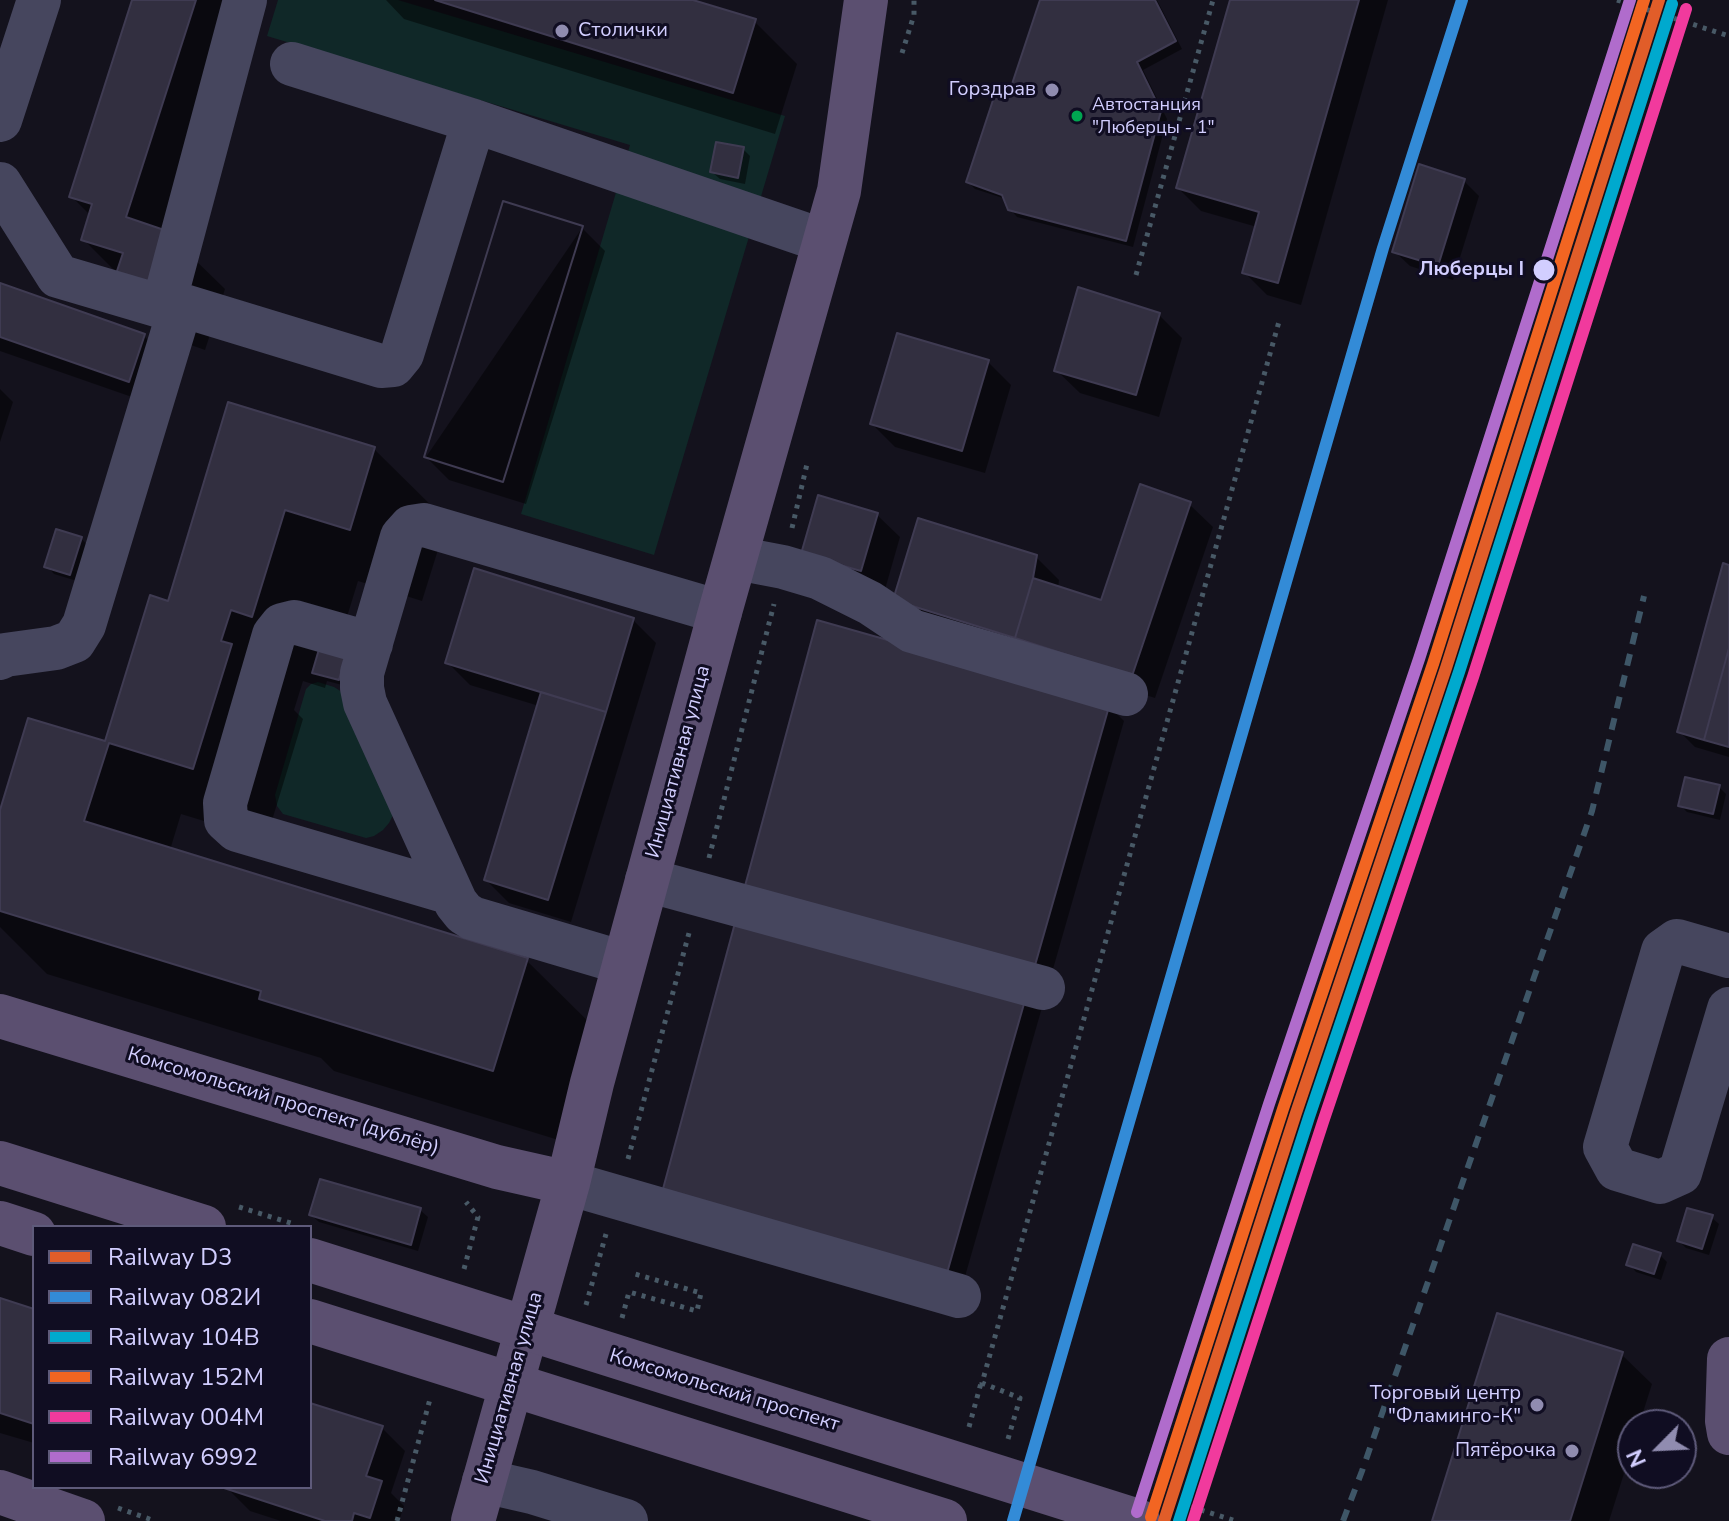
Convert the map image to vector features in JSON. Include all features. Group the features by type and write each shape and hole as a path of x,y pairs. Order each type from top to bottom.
{"main road":[{"name":"Инициативная улица","path":"478,1501 568,1183 624,963 720,612 839,191 866,0"},
{"name":"Комсомольский проспект (дублёр)","path":"0,1016 497,1167 568,1183"},
{"path":"0,1163 198,1225"},
{"path":"0,1223 32,1233"},
{"name":"Комсомольский проспект","path":"312,1261 1138,1521"},
{"path":"312,1322 945,1521"},
{"path":"1729,1359 1729,1433"},
{"path":"0,1492 83,1521"}],"lane":[{"path":"0,120 10,64 39,0"},
{"path":"0,184 58,276 163,307 245,0"},
{"path":"292,64 474,121 824,241"},
{"path":"0,658 56,648 74,641 84,625 181,305 381,366 393,365 402,354 474,121"},
{"path":"624,963 464,913 451,893 365,703 362,673 402,537 411,527 424,525 720,612"},
{"path":"736,558 820,578 870,603 912,631 1126,694"},
{"path":"371,644 294,622 282,625 274,635 225,803 226,820 237,830 451,893"},
{"path":"647,880 1043,988"},
{"path":"1729,956 1677,941 1663,951 1605,1147 1617,1169 1660,1182 1680,1173 1729,1009"},
{"path":"568,1183 959,1296"},
{"path":"478,1501 532,1492 626,1521"}],"path":[{"path":"900,58 914,15 914,0"},
{"path":"1136,275 1213,0"},
{"path":"1617,0 1729,36"},
{"path":"1007,1444 1020,1398 982,1383 1280,318"},
{"path":"583,1315 700,894 808,460"},
{"path":"462,1278 478,1217 465,1200"},
{"path":"619,1327 629,1292 697,1311 701,1293 635,1274"},
{"path":"397,1521 434,1384"}],"green space":[{"path":"278,0 398,0 785,116 654,555 521,514 630,145 267,36"},
{"path":"318,682 342,692 393,815 383,830 374,836 366,838 283,814 277,806 275,795 306,689"}],"building":[{"path":"132,0 196,0 126,217 170,232 149,295 113,283 123,253 81,240 92,204 69,197"},
{"path":"435,0 693,0 756,19 733,93"},
{"name":"Автостанция \"Люберцы - 1\"","path":"1040,0 1155,0 1176,41 1137,62 1161,111 1126,241 1008,210 1002,195 966,182 995,94 1010,90"},
{"path":"1230,0 1359,0 1278,283 1242,273 1259,212 1176,188"},
{"path":"716,142 744,147 738,178 710,172"},
{"path":"1419,164 1465,179 1438,266 1392,252"},
{"path":"503,201 583,226 503,482 424,457"},
{"path":"503,201 583,226 503,482 424,457"},
{"path":"0,283 145,334 129,382 0,337"},
{"path":"1078,287 1160,313 1136,395 1054,371"},
{"path":"897,333 989,360 962,451 870,424"},
{"path":"228,402 375,447 350,530 285,510 252,617 231,610 221,641 232,644 193,769 109,743 84,821 528,958 493,1071 259,999 261,991 0,911 0,810 28,718 105,741 150,595 168,601"},
{"path":"1140,484 1191,502 1132,676 1015,638 1033,578 1101,600"},
{"path":"818,495 878,513 861,571 801,554"},
{"path":"918,518 1037,555 1015,638 893,600"},
{"path":"56,529 82,537 70,575 44,567"},
{"path":"1723,563 1729,565 1729,648 1704,740 1677,732"},
{"path":"474,568 634,618 606,712 445,663"},
{"path":"817,620 1110,703 945,1280 660,1200"},
{"path":"322,639 348,647 339,680 312,673"},
{"path":"1729,648 1729,747 1704,740"},
{"path":"541,692 606,712 548,900 484,880"},
{"path":"1685,777 1720,785 1713,814 1678,806"},
{"path":"320,1179 421,1208 411,1245 309,1215"},
{"path":"1687,1208 1713,1215 1702,1249 1677,1241"},
{"path":"1633,1244 1661,1253 1654,1274 1626,1265"},
{"path":"0,1298 32,1308 32,1423 0,1413"},
{"name":"Торговый центр \"Фламинго-К\"","path":"1497,1313 1623,1352 1570,1521 1432,1521"},
{"path":"312,1404 383,1426 366,1476 382,1481 370,1518 354,1513 352,1521 325,1521 227,1489 312,1489"}],"railway":[{"path":"1343,1521 1592,811 1644,596"}],"rail line":[{"name":"082И","path":"1013,1521 1383,248 1462,0"},
{"name":"6992","path":"1137,1512 1269,1104 1419,659 1630,0"},
{"name":"152М","path":"1151,1517 1283,1109 1433,664 1644,0"},
{"name":"D3","path":"1164,1521 1296,1113 1446,668 1659,0"},
{"name":"104В","path":"1179,1521 1309,1117 1459,672 1672,4"},
{"name":"004М","path":"1193,1521 1473,677 1686,9"}],"place":[{"name":"Столички","path":"562,31"},
{"name":"Горздрав","path":"1052,90"},
{"name":"Автостанция \"Люберцы - 1\"","path":"1077,116"},
{"name":"Люберцы I","path":"1544,270"},
{"name":"Торговый центр \"Фламинго-К\"","path":"1537,1405"},
{"name":"Пятёрочка","path":"1572,1451"}]}
